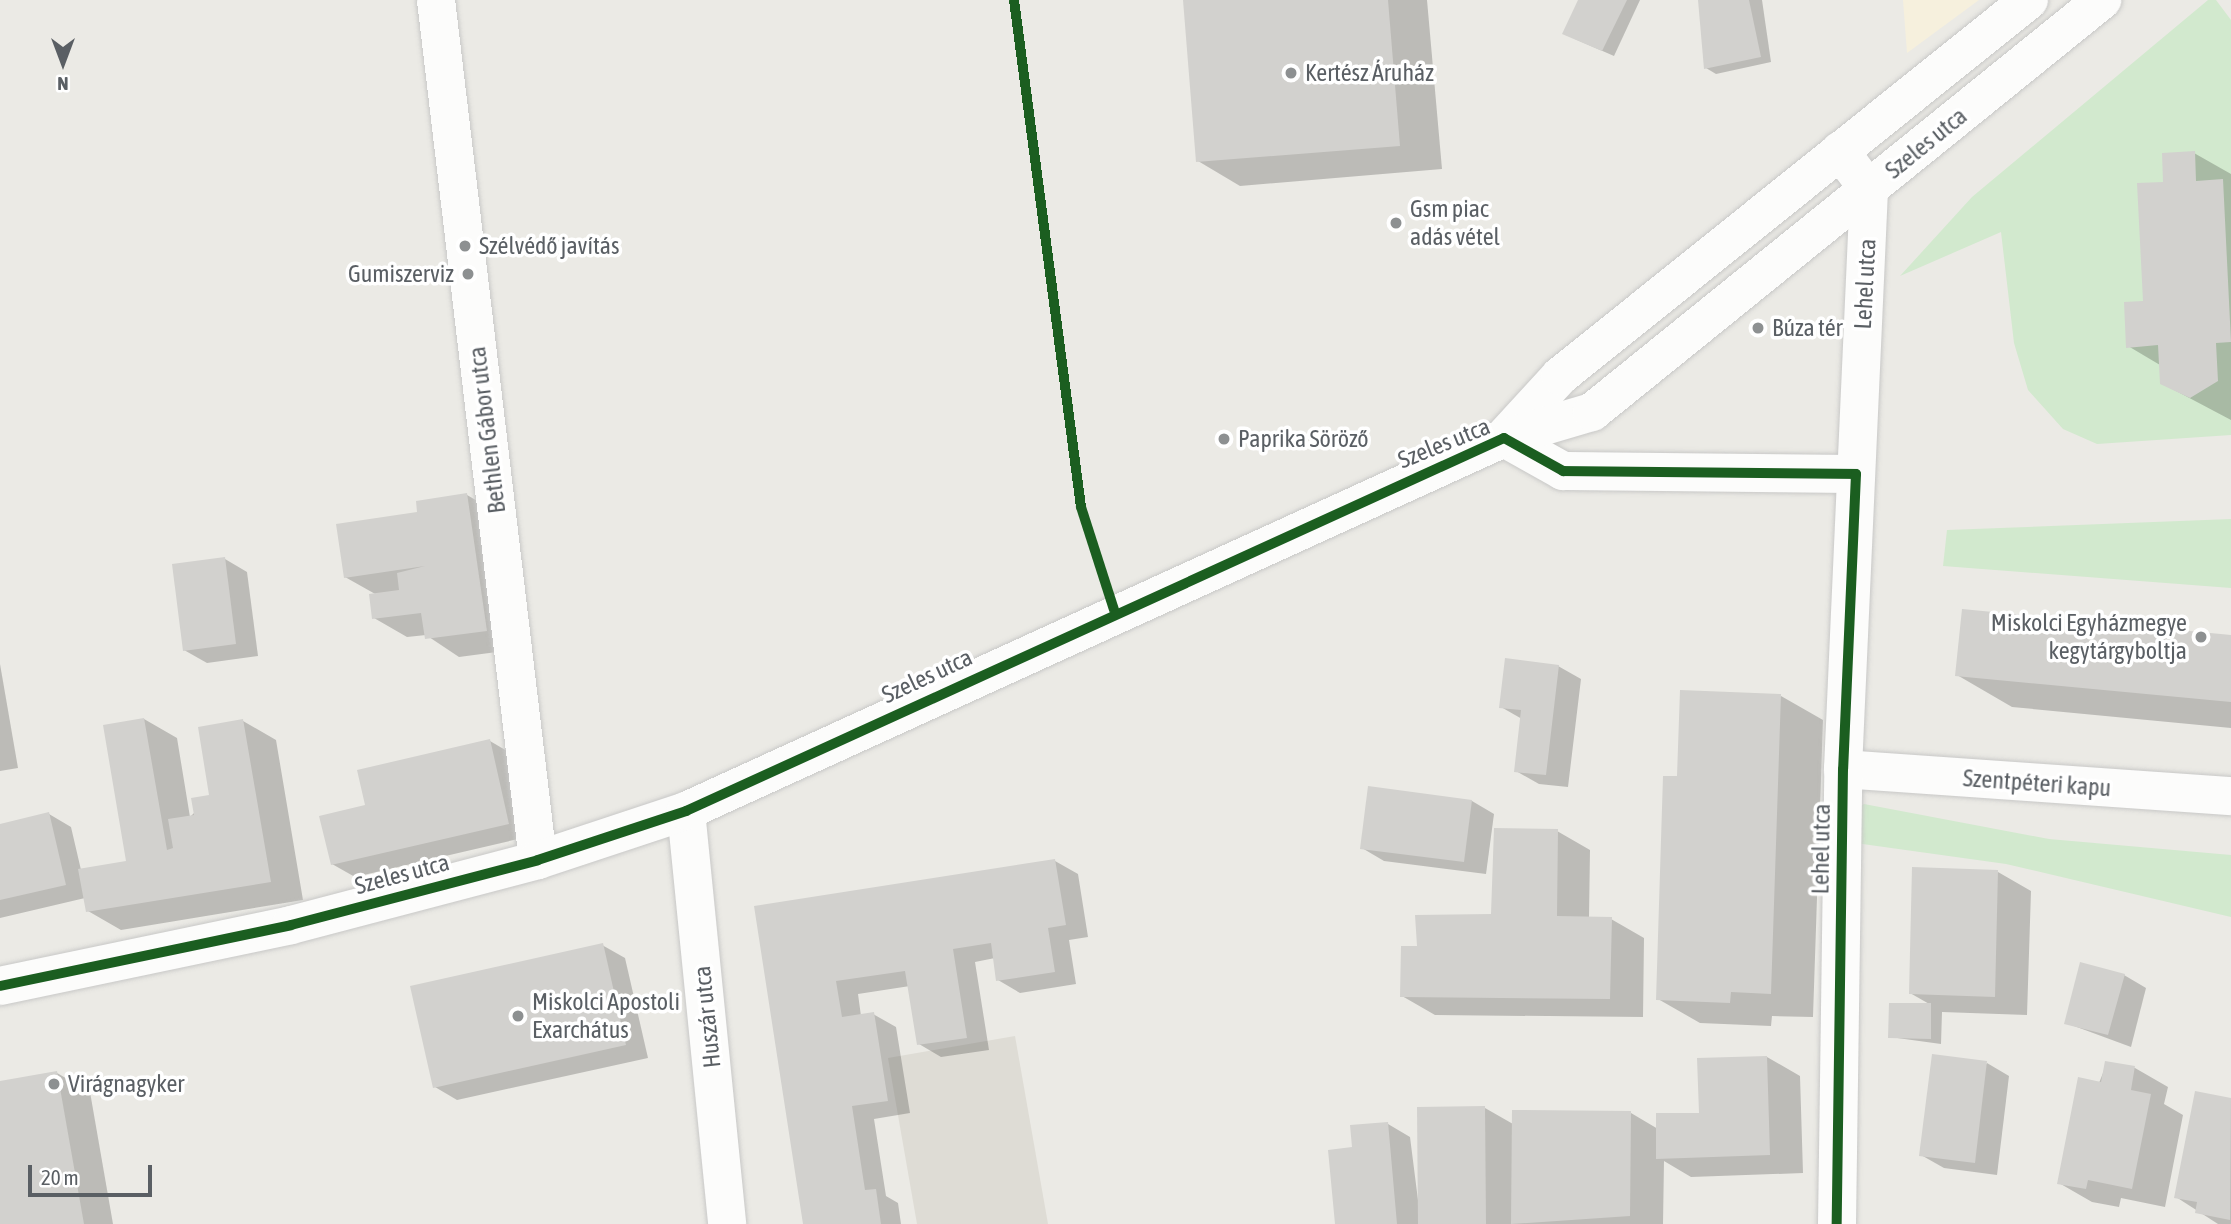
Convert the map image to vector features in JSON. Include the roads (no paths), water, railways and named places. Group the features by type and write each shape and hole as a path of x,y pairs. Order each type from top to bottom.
{"street":[{"name":"Bethlen Gábor utca","path":"436,0 538,860"},
{"name":"Szeles utca","path":"1504,438 1560,376 2029,0"},
{"name":"Szeles utca","path":"0,986 291,925 538,860 687,811 1504,438 1592,411 2102,0"},
{"path":"1840,151 1869,190"},
{"name":"Lehel utca","path":"1837,1224 1843,769 1869,190"},
{"name":"Szeles utca","path":"1504,438 1563,471 1856,474"},
{"name":"Szentpéteri kapu","path":"1843,769 2231,796"},
{"name":"Huszár utca","path":"687,811 727,1224"}],"place":[{"name":"Kertész Áruház","path":"1291,73"},
{"name":"Gsm piac adás vétel","path":"1396,223"},
{"name":"Szélvédő javítás","path":"465,246"},
{"name":"Gumiszerviz","path":"468,274"},
{"name":"Búza tér","path":"1758,328"},
{"name":"Paprika Söröző","path":"1224,439"},
{"name":"Miskolci Egyházmegye kegytárgyboltja","path":"2201,637"},
{"name":"Miskolci Apostoli Exarchátus","path":"518,1016"},
{"name":"Virágnagyker","path":"54,1084"}]}
